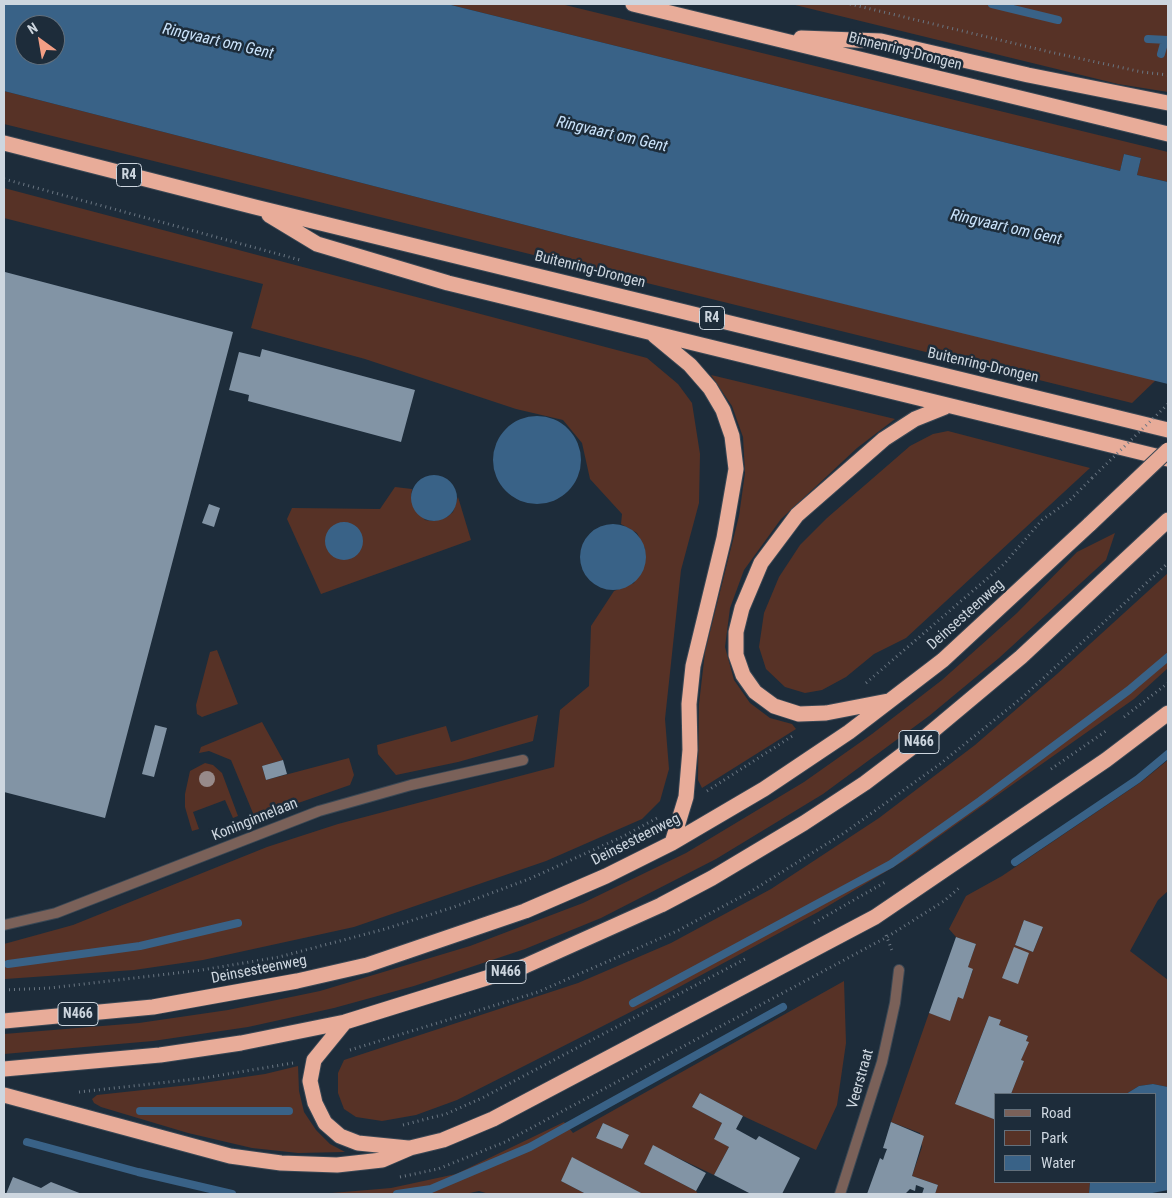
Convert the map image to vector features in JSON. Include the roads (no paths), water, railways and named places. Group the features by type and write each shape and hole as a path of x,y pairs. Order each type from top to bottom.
{"highway":[{"name":"Binnenring-Drongen","path":"633,4 1168,134"},
{"path":"770,37 881,41 1028,75 1168,103"},
{"name":"Buitenring-Drongen","path":"4,143 255,207 1168,430"},
{"path":"255,207 317,244 448,283 1168,459"},
{"path":"652,334 690,365 710,388 723,410 732,436 736,469 726,529 693,666 689,704 690,750 684,804 672,843"},
{"path":"892,700 823,714 799,714 774,706 755,692 743,675 736,655 736,632 749,588 760,563 797,515 884,439 915,419 946,406"},
{"name":"Deinsesteenweg","path":"4,1021 153,1007 288,983 367,965 525,911 606,876 672,843 764,789 892,700 943,660 1168,450"},
{"name":"N466","path":"4,1069 160,1055 240,1043 345,1022 525,966 661,905 763,848 865,783 923,739 1021,657 1168,520"},
{"path":"4,1095 212,1151 281,1162 337,1165 382,1160 410,1148 442,1140 492,1119 875,917 1050,799 1168,713"},
{"path":"345,1022 325,1044 314,1060 310,1081 314,1103 325,1123 340,1136 358,1143 410,1148"}],"street":[{"name":"Koninginnelaan","path":"4,925 56,914 319,811 411,786 523,760"},
{"name":"Veerstraat","path":"840,1194 882,1062 895,1004 899,970"}],"water":[{"name":"Ringvaart om Gent","path":"4,4 447,4 1120,171 1124,154 1141,158 1137,175 1168,182 1168,384 572,237 4,91"},
{"path":"537,416 554,420 568,429 577,443 581,460 577,477 568,491 554,500 537,504 520,500 506,491 497,477 493,460 497,443 506,429 520,420"},
{"path":"439,475 443,476 453,485 456,489 456,507 447,517 439,521 429,521 421,517 412,507 411,493 415,485 425,476"},
{"path":"344,522 357,528 363,541 357,554 344,560 331,554 325,541 331,528"},
{"path":"613,524 626,527 636,534 643,544 646,557 643,570 636,580 626,587 613,590 600,587 590,580 583,570 580,557 583,544 590,534 600,527"},
{"path":"1153,1084 1168,1087 1168,1190 1147,1194 1089,1194 1090,1183 1157,1183 1157,1093 1128,1093 1139,1086"}],"waterway":[{"path":"992,4 1058,20"},
{"path":"1148,39 1168,40"},
{"path":"1161,54 1165,40"},
{"path":"633,1003 891,864 980,801 1129,690 1168,657"},
{"path":"1015,862 1138,779 1168,754"},
{"path":"8,964 140,946 238,923"},
{"path":"397,1194 431,1189 530,1147 783,1007"},
{"path":"140,1111 289,1111"},
{"path":"27,1142 138,1172 232,1194"}]}
